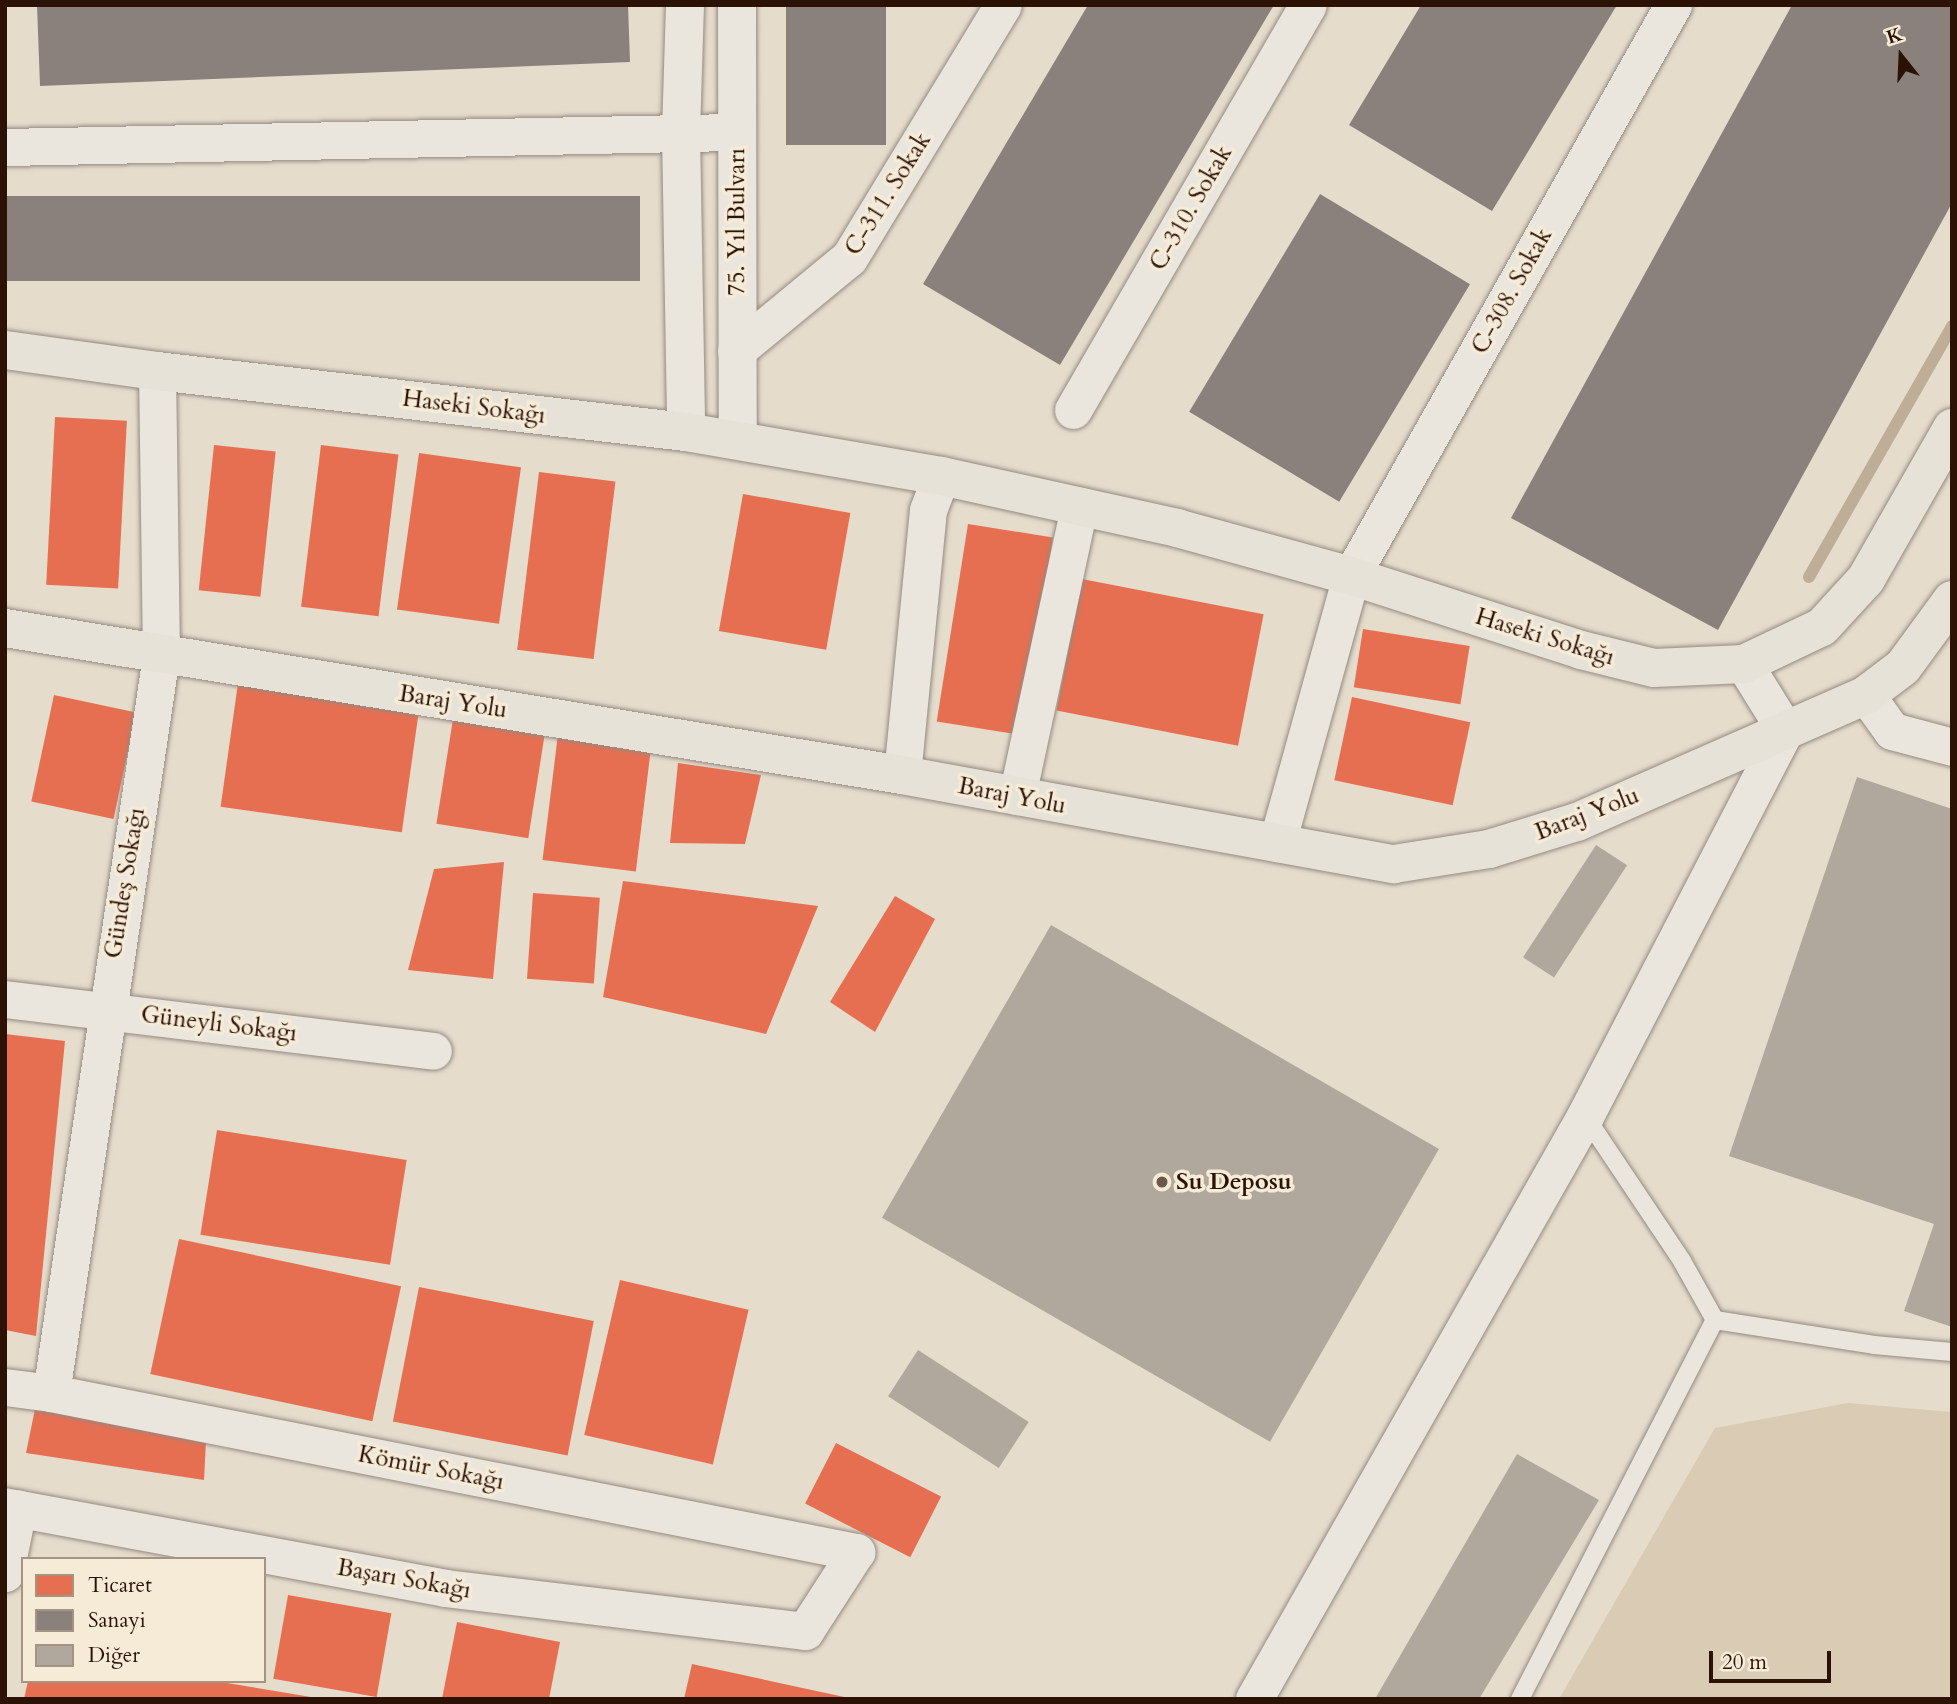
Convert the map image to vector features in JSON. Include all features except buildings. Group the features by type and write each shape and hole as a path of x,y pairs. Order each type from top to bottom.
{"main road":[{"name":"Haseki Sokağı","path":"5,349 157,371 738,439 941,476 1177,528 1351,576 1581,650 1654,668 1744,664"},
{"path":"1744,664 1822,627 1857,589 1952,428"},
{"name":"Baraj Yolu","path":"5,628 902,775 1394,864 1489,849 1577,822 1866,695 1903,667 1952,600"}],"street":[{"path":"685,5 681,132 686,432"},
{"name":"75. Yıl Bulvarı","path":"737,5 738,439"},
{"name":"C-311. Sokak","path":"736,351 849,258 1003,5"},
{"name":"C-310. Sokak","path":"1073,410 1308,5"},
{"name":"C-308. Sokak","path":"1351,576 1672,5"},
{"path":"5,148 737,132"},
{"name":"Gündeş Sokağı","path":"51,1393 160,655 157,371"},
{"path":"902,775 928,510 941,476"},
{"path":"1017,796 1079,506"},
{"path":"1276,843 1351,576"},
{"path":"1254,1699 1585,1115 1785,730 1744,664"},
{"path":"1866,695 1892,731 1952,747"},
{"name":"Güneyli Sokağı","path":"5,999 106,1009 433,1051"},
{"name":"Kömür Sokağı","path":"5,1387 51,1393 856,1552 805,1631"},
{"path":"5,1573 12,1507"},
{"name":"Başarı Sokağı","path":"12,1507 446,1588 805,1631"}],"lane":[{"path":"1585,1115 1682,1261 1715,1320"},
{"path":"1715,1320 1874,1345 1952,1353"},
{"path":"1520,1699 1715,1320"}],"shaded area":[{"path":"1848,1403 1952,1412 1952,1699 1559,1699 1715,1428"}],"waterway":[{"path":"1809,577 1952,326"}],"place":[{"name":"Su Deposu","path":"1162,1182"}]}
